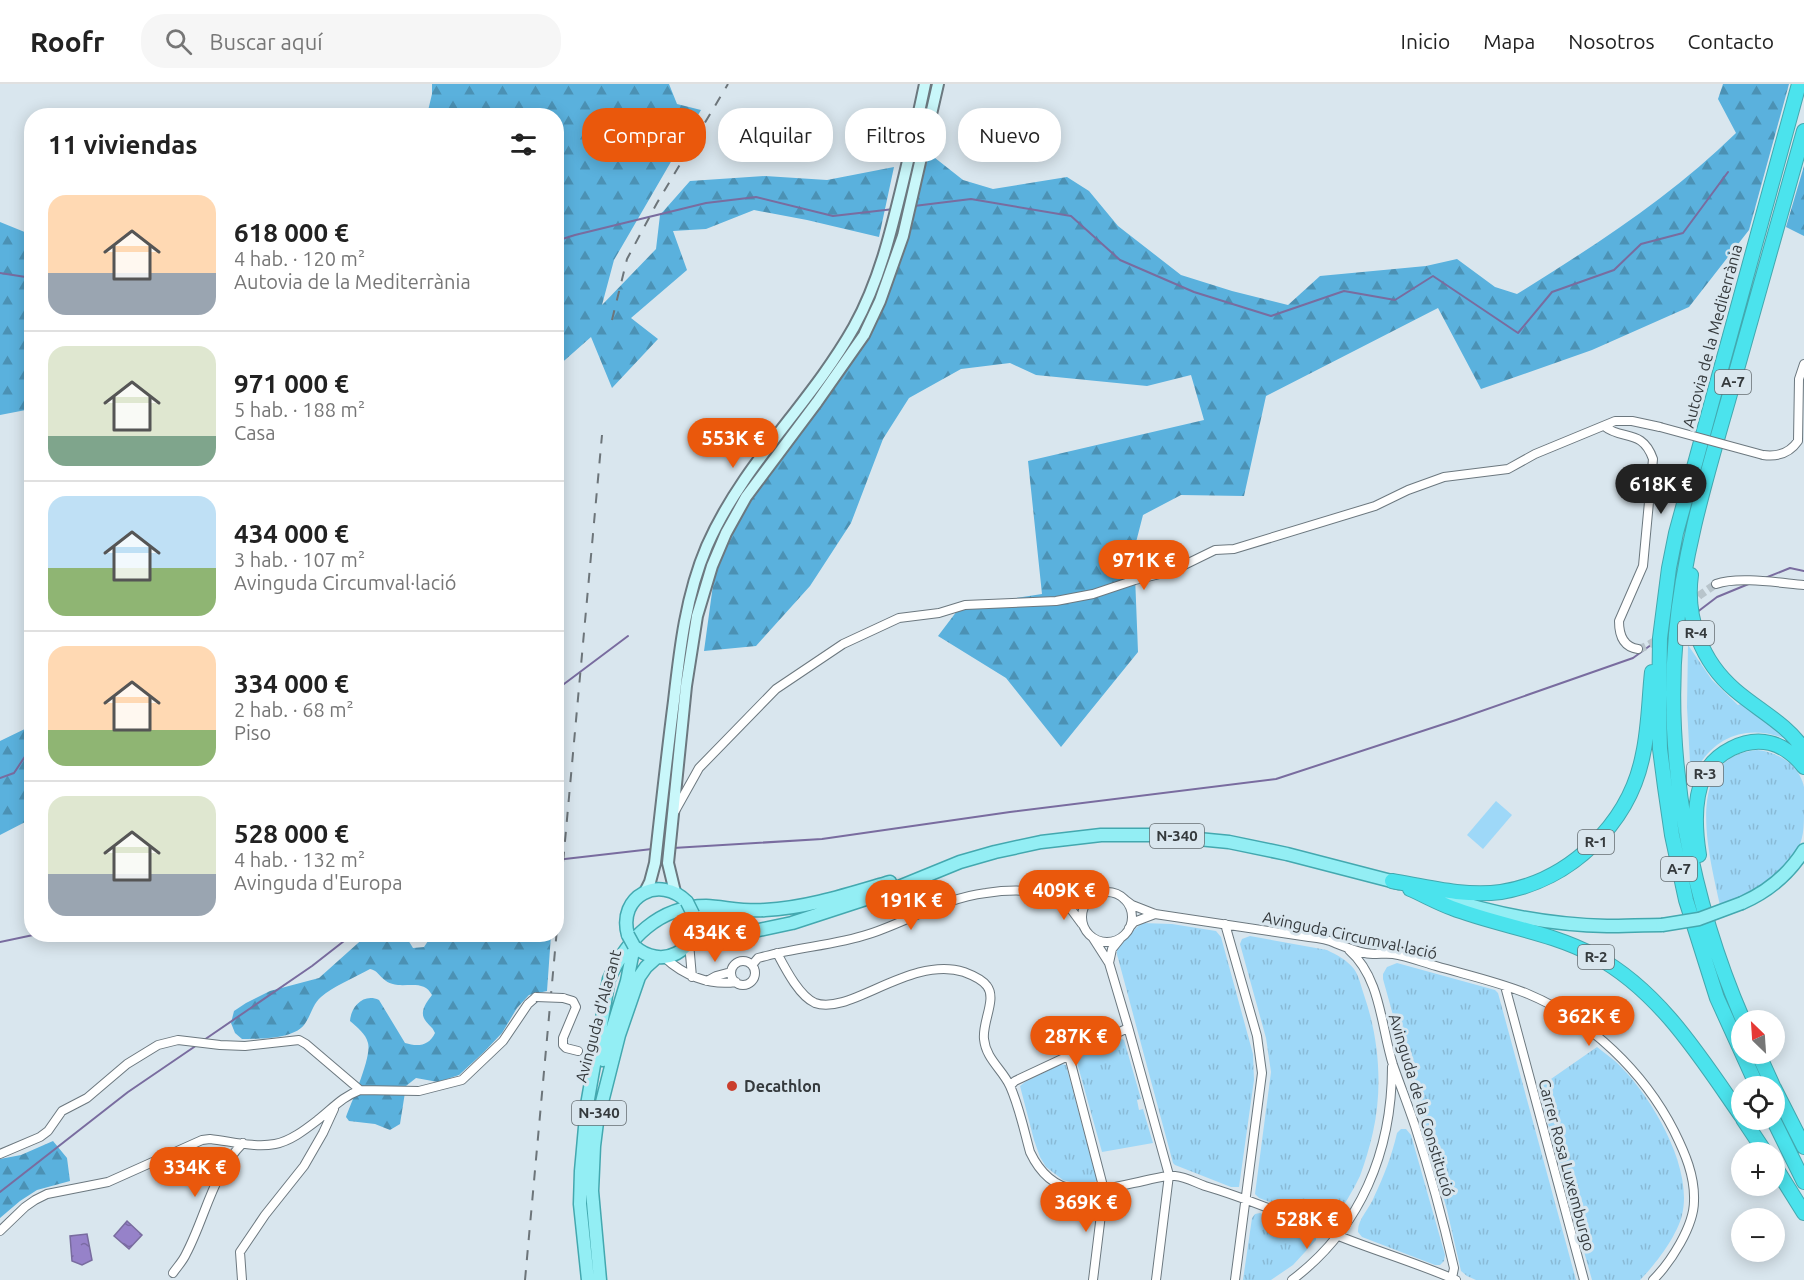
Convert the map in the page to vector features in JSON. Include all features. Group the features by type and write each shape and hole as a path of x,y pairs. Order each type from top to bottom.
{"highway":[{"name":"Autovia de la Mediterrània","path":"1752,1076 1717,998 1686,900 1679,869 1660,749 1660,638 1676,533 1799,84"},
{"name":"Autovia de la Mediterrània","path":"1739,1010 1715,946 1691,857 1677,764 1673,689 1676,634 1686,558 1702,491 1804,131"},
{"name":"R-4","path":"1696,516 1698,539 1690,578 1691,610 1697,637 1719,675 1734,690 1790,732 1804,750"},
{"name":"R-1","path":"1392,881 1461,892 1499,892 1548,878 1569,866 1585,853 1602,836 1617,815 1637,776 1643,754 1653,662 1660,638"},
{"name":"R-3","path":"1700,893 1702,874 1696,815 1698,795 1703,777 1709,767 1729,750 1745,743 1759,742 1783,748 1804,767"},
{"name":"R-2","path":"1392,881 1452,908 1562,941 1594,955 1624,974 1647,993 1674,1024 1731,1103"},
{"path":"1785,1109 1804,1147"},
{"path":"1778,1130 1804,1182"},
{"path":"1785,1183 1804,1213"}],"main road":[{"path":"645,892 655,863 681,641 689,598 700,564 734,494 833,361 863,309 879,272 893,225 925,84"},
{"path":"645,892 660,889 675,892 668,863 686,686 697,616 712,566 726,533 746,498 818,402 864,335 880,301 903,236 938,84"},
{"name":"N-340","path":"660,958 678,953 689,942 726,933 759,930 792,923 884,893 960,862 995,852 1067,838 1101,835 1157,835 1183,836 1239,844 1392,881 1464,905 1549,921 1605,926 1662,925 1699,919 1742,903 1755,897 1786,873 1804,850"},
{"name":"Avinguda d'Alacant","path":"588,1280 580,1204 587,1105 609,979 628,945 660,917 671,913 702,906 763,911 792,908 960,862"},
{"name":"N-340","path":"631,940 626,923 628,910 645,892"},
{"name":"N-340","path":"675,892 692,912 716,930 726,933"},
{"path":"689,942 693,934 692,912"},
{"path":"631,940 647,955 660,958"},
{"name":"Avinguda d'Alacant","path":"585,1129 605,1050 627,981 631,940"},
{"name":"Avinguda d'Alacant","path":"600,1280 591,1191 597,1122 619,1035 639,977 646,967 660,958"}],"street":[{"path":"672,815 699,768 776,689 843,644 899,618 939,613 965,605 1056,601 1093,594 1135,580 1172,572 1215,550 1242,546 1375,506 1408,490 1444,477 1508,469 1535,454 1615,421 1632,421 1660,427 1776,456 1794,447 1798,441 1799,379 1804,364"},
{"path":"1604,426 1609,430 1642,441 1653,459 1643,566 1619,621 1624,641 1638,649"},
{"path":"1716,584 1742,580 1804,585"},
{"path":"752,965 758,958 777,953 858,938 942,904 978,894 1018,891 1039,893 1065,902 1084,902 1104,892 1113,893 1124,899 1131,909 1132,918 1128,929"},
{"path":"1084,926 1082,915 1084,907 1093,897"},
{"name":"Avinguda Circumval·lació","path":"1124,899 1132,905 1155,914 1309,937 1334,942 1367,954 1394,954 1528,994 1584,1025 1629,1067 1651,1092 1668,1119 1690,1167 1694,1186 1693,1215 1668,1263 1653,1280"},
{"path":"1065,902 1097,942 1109,963 1169,1175 1156,1280"},
{"path":"1109,963 1112,949 1134,922 1155,914"},
{"path":"1225,924 1262,1061 1262,1085 1235,1280"},
{"path":"1090,935 1103,942 1114,941 1122,937"},
{"path":"689,942 692,977"},
{"name":"Avinguda de la Constitució","path":"1346,948 1367,970 1392,1062 1413,1119 1430,1176 1454,1268 1454,1279"},
{"path":"777,953 789,975 808,999 816,1003 827,1004 846,1000 922,971 948,969 972,975 986,984 992,996 986,1016 984,1039 989,1057 1010,1086 1030,1152 1035,1161 1048,1179 1066,1188 1094,1191 1169,1175 1186,1178 1198,1184 1245,1198 1338,1236 1454,1279"},
{"path":"660,958 692,977 720,984 736,982 747,984 753,980 755,972 752,965 746,961 738,962 732,968 733,980 736,982"},
{"path":"707,981 731,972"},
{"name":"Carrer Rosa Luxemburgo","path":"1505,987 1584,1280"},
{"path":"0,1231 25,1207 47,1194 108,1182 202,1140 270,1144 286,1140 308,1127 345,1096 360,1090 419,1091 462,1080 503,1041 528,1004 536,997 563,998 573,1001 576,1007 562,1042 566,1048 578,1051"},
{"path":"1010,1086 1015,1081 1128,1028"},
{"path":"0,1154 40,1137 48,1131 62,1111 87,1098 127,1065 158,1045 178,1040 245,1046 299,1040 360,1090"},
{"path":"1069,1056 1104,1190 1093,1280"},
{"path":"1292,1280 1338,1236 1367,1189 1376,1166 1390,1112 1392,1062"},
{"path":"242,1280 240,1252 265,1215 304,1166 336,1105"},
{"path":"173,1273 186,1256 217,1178 243,1143"}],"green space":[{"path":"432,84 669,84 677,104 693,108 582,108 582,162 671,162 614,260 602,305 656,249 660,215 690,181 765,176 827,180 894,167 879,237 754,210 706,229 673,231 687,270 631,318 658,339 612,388 591,337 564,361 564,108 429,108"},
{"path":"1723,84 1789,84 1749,230 1689,307 1592,350 1481,389 1438,308 1266,396 1244,496 1181,495 1143,515 1134,550 1138,652 1061,747 1006,678 938,636 960,607 1042,594 1028,461 1204,420 1191,375 1147,386 1036,375 1010,363 961,369 909,398 883,439 851,523 810,586 756,646 704,651 718,548 756,483 866,331 927,162 940,162 963,180 993,189 1067,177 1089,191 1118,226 1181,275 1288,305 1320,276 1426,266 1457,259 1495,287 1517,294 1631,220 1685,178 1736,133 1718,99"},
{"path":"1804,166 1804,236 1786,227"},
{"path":"0,222 24,232 24,410 0,415"},
{"path":"1688,645 1712,680 1738,705 1743,703 1771,724 1786,739 1756,732 1729,738 1707,754 1691,781 1687,707"},
{"path":"24,729 24,823 0,835 0,741"},
{"path":"1757,750 1780,757 1798,772 1804,787 1802,838 1798,849 1780,872 1752,892 1720,905 1707,837 1706,812 1709,790 1718,771 1733,757"},
{"path":"1496,801 1512,815 1483,849 1467,835"},
{"path":"1142,923 1172,924 1216,931 1221,937 1253,1054 1254,1080 1239,1187 1231,1187 1173,1163 1117,954 1119,946"},
{"path":"1250,936 1327,950 1342,958 1356,972 1369,1011 1376,1045 1379,1080 1373,1132 1360,1176 1335,1220 1329,1223 1259,1198 1255,1194 1271,1072 1266,1038 1240,944 1242,939"},
{"path":"359,942 409,942 413,948 424,947 427,942 550,942 547,991 529,995 517,1008 502,1033 459,1075 438,1082 416,1078 406,1086 400,1124 390,1130 375,1124 349,1121 346,1117 364,1069 368,1050 365,1037 350,1021 351,1016 359,1002 368,998 379,1000 405,1043 414,1045 426,1043 435,1033 423,1017 424,1007 432,995 426,988 417,985 392,984 370,969 321,997 299,1030 284,1036 257,1039 242,1039 235,1033 231,1023 234,1011 246,1003 270,991 319,978"},
{"path":"1397,963 1495,990 1498,993 1576,1280 1476,1280 1461,1271 1447,1210 1383,979 1387,967"},
{"path":"1118,1037 1124,1040 1141,1099 1137,1100 1139,1110 1143,1109 1153,1143 1102,1152 1076,1059"},
{"path":"1597,1047 1628,1075 1655,1111 1666,1132 1682,1175 1684,1196 1679,1223 1665,1250 1640,1280 1592,1280 1538,1088"},
{"path":"1061,1064 1066,1065 1097,1180 1094,1183 1063,1180 1046,1167 1034,1140 1020,1086"},
{"path":"1401,1129 1406,1129 1411,1135 1445,1255 1440,1265 1362,1237 1358,1232 1384,1173 1397,1133"},
{"path":"53,1141 67,1158 70,1181 37,1190 0,1218 0,1159 21,1155"},
{"path":"1260,1213 1313,1233 1316,1240 1293,1265 1271,1280 1243,1280 1252,1218 1255,1214"}],"water":[{"path":"127,1221 142,1235 129,1249 114,1236"},
{"path":"87,1234 92,1260 82,1265 72,1261 70,1236"}],"waterway":[{"path":"914,206 971,199 1071,216 1120,260 1194,292 1271,316 1344,291 1395,300 1433,276 1518,333 1552,292 1614,270 1641,244 1683,233 1728,172"},
{"path":"564,238 706,203 756,197 833,216 894,209"},
{"path":"0,273 24,277"},
{"path":"1765,578 1790,568 1804,571"},
{"path":"1696,613 1717,597 1751,583"},
{"path":"564,684 628,636"},
{"path":"673,848 822,839 1010,812 1276,779 1456,720 1633,658 1655,642"},
{"path":"0,778 14,773 24,758"},
{"path":"564,859 652,849"},
{"path":"0,942 24,937"},
{"path":"204,1040 312,966 343,942"},
{"path":"0,1192 128,1092 197,1045"}],"tunnel":[{"path":"1690,605 1716,584"},
{"path":"1638,649 1659,638 1676,621"}],"railway":[{"path":"612,320 627,259 657,203 728,84"},
{"path":"564,852 602,435"},
{"path":"525,1280 556,942"}],"place":[{"name":"Decathlon","path":"732,1086"}]}
